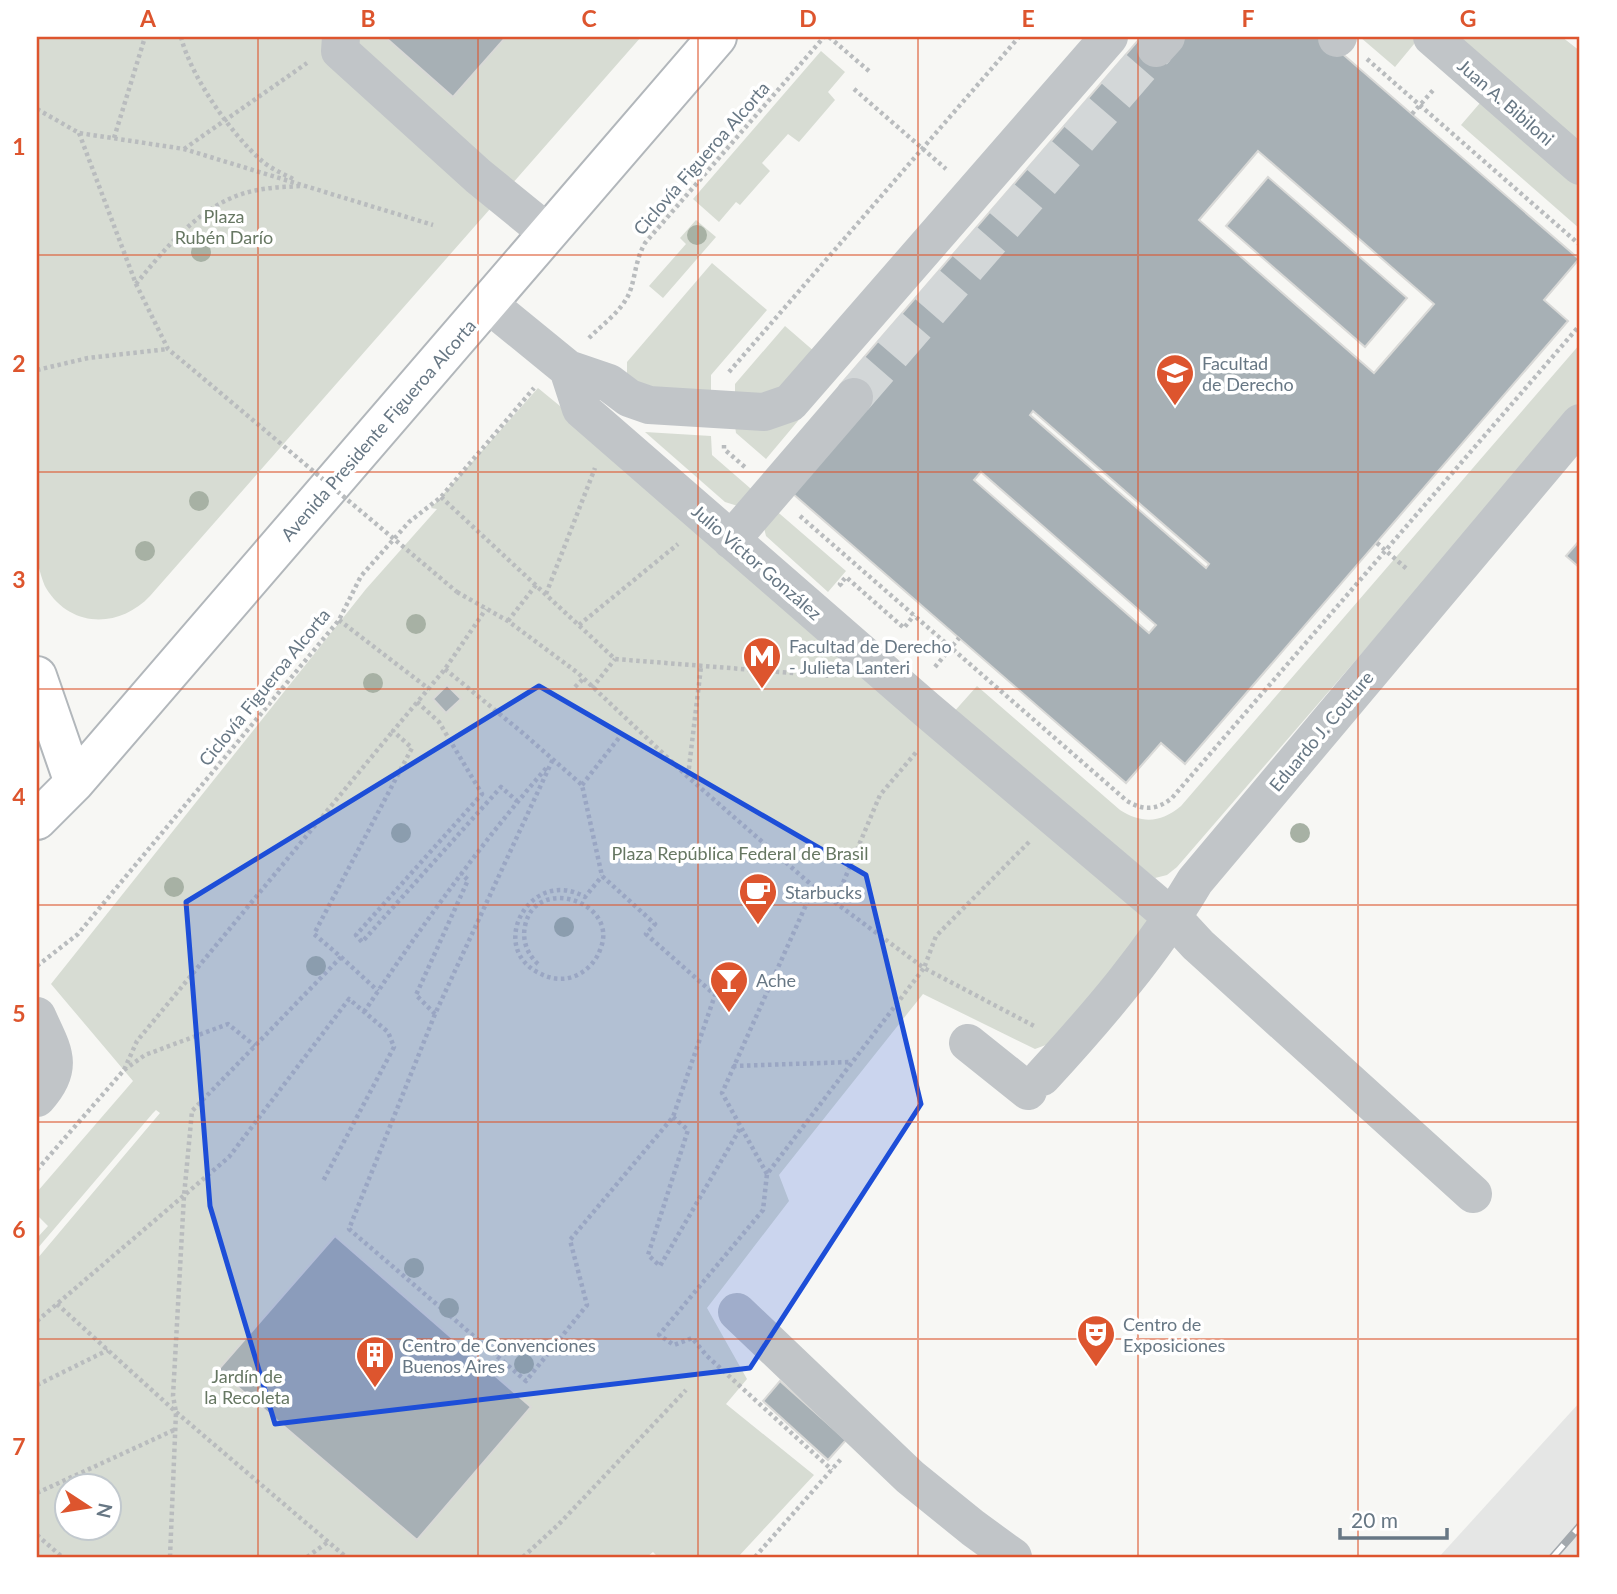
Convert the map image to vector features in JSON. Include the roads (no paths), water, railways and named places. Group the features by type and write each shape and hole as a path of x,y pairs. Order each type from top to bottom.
{"main road":[{"name":"Avenida Presidente Figueroa Alcorta","path":"37,820 74,783 717,37"},
{"path":"37,676 74,783"}],"street":[{"path":"488,303 565,366 609,383 629,398 649,405 774,410 797,397 1109,37"},
{"name":"Juan A. Bibiloni","path":"1432,37 1580,166"},
{"path":"340,38 340,51 478,176 548,233"},
{"name":"Julio Víctor González","path":"565,366 581,409 936,718 1173,918 1198,945 1474,1194"},
{"path":"731,540 854,397"},
{"name":"Eduardo J. Couture","path":"968,1043 1035,1084 1071,1045 1173,918 1195,881 1580,423"},
{"path":"37,1016 54,1055 54,1069 37,1098"},
{"path":"737,1312 910,1477 972,1528 1013,1557"}],"tunnel":[{"path":"854,397 1156,48"}],"railway":[{"path":"1553,1557 1580,1526"}],"place":[{"name":"Facultad de Derecho","path":"1175,407"},
{"name":"Facultad de Derecho - Julieta Lanteri","path":"762,690"},
{"name":"Starbucks","path":"758,926"},
{"name":"Ache","path":"729,1014"},
{"name":"Centro de Exposiciones","path":"1096,1368"},
{"name":"Centro de Convenciones Buenos Aires","path":"375,1389"}],"park label":[{"name":"Plaza Rubén Darío","path":"224,226"},
{"name":"Plaza República Federal de Brasil","path":"740,853"},
{"name":"Jardín de la Recoleta","path":"247,1386"}]}
